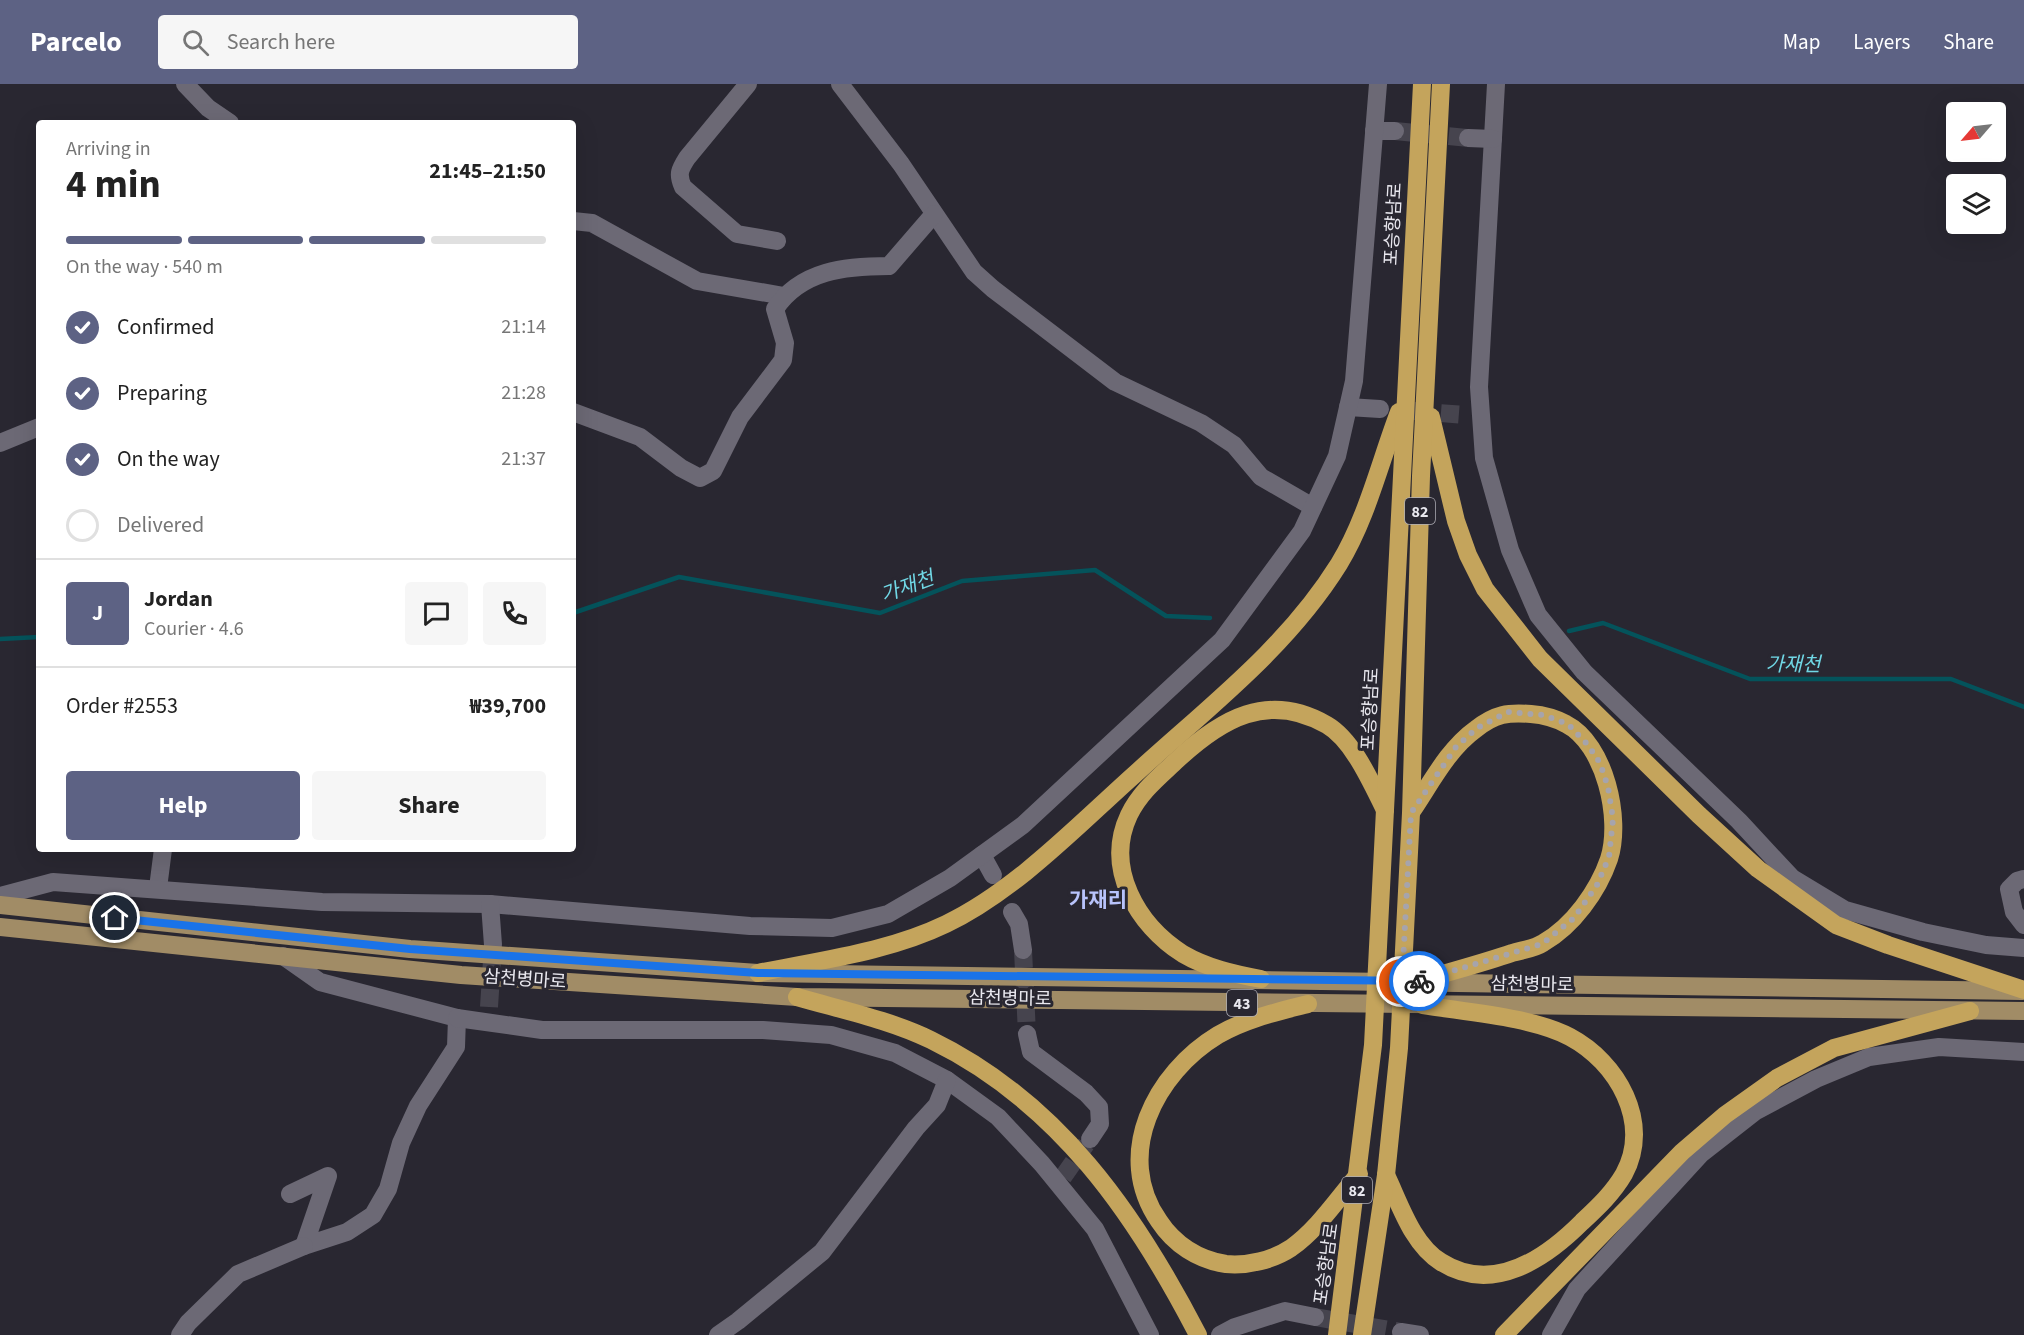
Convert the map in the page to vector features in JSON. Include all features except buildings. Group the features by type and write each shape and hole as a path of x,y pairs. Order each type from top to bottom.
{"highway":[{"name":"포승향남로","path":"1337,1335 1359,1174 1373,1046 1422,84"},
{"name":"82","path":"1362,1335 1386,1175 1399,1048 1411,813 1426,397 1442,84"},
{"path":"758,973 914,939 948,923 991,898 1249,673 1311,605 1340,562 1363,512 1406,393"},
{"path":"1426,397 1449,493 1468,555 1485,590 1511,626 1556,675 1699,815 1758,869 1836,925 2024,991"},
{"path":"1261,979 1222,971 1184,954 1164,939 1144,918 1128,895 1120,857 1122,836 1129,815 1144,790 1203,736 1219,725 1261,710 1287,710 1328,725 1359,758 1386,812"},
{"path":"1411,813 1456,747 1477,728 1508,712 1543,715 1568,724 1588,745 1600,763 1608,787 1613,819 1609,857 1597,885 1574,918 1566,925 1542,944 1416,982"},
{"path":"797,997 881,1021 930,1040 980,1067 1025,1099 1071,1143 1127,1214 1197,1335"},
{"path":"1308,1004 1252,1019 1227,1031 1193,1053 1175,1070 1161,1087 1143,1129 1139,1158 1142,1185 1153,1212 1167,1233 1185,1249 1211,1262 1238,1265 1264,1260 1291,1248 1313,1229 1359,1174"},
{"path":"1386,1175 1410,1225 1425,1246 1441,1262 1466,1272 1487,1275 1512,1271 1534,1263 1558,1247 1611,1194 1632,1154 1632,1119 1627,1099 1617,1078 1599,1056 1568,1036 1533,1025 1423,1005"},
{"path":"1504,1335 1682,1152 1725,1115 1768,1084 1834,1048 1970,1011"}],"main road":[{"name":"삼천병마로","path":"0,905 410,949 758,973 2024,991"},
{"name":"삼천병마로","path":"0,927 473,976 797,997 2024,1011"}],"street":[{"path":"185,84 208,108 226,120"},
{"path":"748,84 687,158 679,171 679,179 683,187 737,234 777,241"},
{"path":"840,84 901,164 974,272 993,289 1115,382 1201,423 1234,445 1261,477 1313,507"},
{"path":"0,896 53,882 159,888 322,902 490,904 750,926 832,928 888,914 950,878 1023,825 1222,640 1302,531 1337,456 1354,381 1378,84"},
{"path":"1496,84 1479,387 1472,415 1506,538 1538,615 1584,672 1739,821 1792,878 1845,910 1923,932 1986,945 2024,948"},
{"path":"1374,132 1395,131"},
{"path":"1468,138 1493,139"},
{"path":"576,413 640,437 681,468 700,478 713,471 740,417 783,360 785,342 775,309 784,296 809,279 834,269 889,266 934,214"},
{"path":"576,221 591,222 696,280 784,296"},
{"path":"1348,407 1380,409"},
{"path":"0,442 36,428"},
{"path":"159,888 163,852"},
{"path":"982,855 993,874"},
{"path":"2024,879 2017,881 2009,889 2014,912 2024,925"},
{"path":"490,904 493,945"},
{"path":"1012,912 1020,930 1023,950"},
{"path":"283,956 320,982 457,1018 489,1015 542,1030 763,1030 831,1035 895,1053 947,1080 998,1117 1061,1180 1095,1229 1150,1335"},
{"path":"180,1335 188,1323 238,1274 304,1246 347,1233 374,1215 388,1189 401,1143 418,1106 456,1047 457,1018"},
{"path":"1027,1034 1032,1052 1099,1107 1100,1124 1090,1139"},
{"path":"1551,1335 1577,1289 1701,1154 1756,1112 1816,1079 1869,1058 1940,1047 2024,1052"},
{"path":"718,1335 822,1252 916,1128 937,1105 947,1080"},
{"path":"290,1194 328,1176 304,1246"},
{"path":"1220,1335 1235,1327 1285,1311 1315,1317"},
{"path":"1401,1332 1420,1335"}],"waterway":[{"name":"가재천","path":"576,612 679,577 880,613 962,581 1095,570 1166,616 1210,618"},
{"name":"가재천","path":"1569,631 1603,623 1750,679 1951,679 2024,707"},
{"name":"가재천","path":"0,639 36,637"}],"tunnel":[{"path":"1395,131 1468,138"},
{"path":"1414,411 1464,415"},
{"path":"489,1007 493,945"},
{"path":"1023,950 1027,1034"},
{"path":"1063,1177 1086,1144"},
{"path":"1315,1317 1401,1332"}],"way so far":[{"path":"1402,982 1411,813 1456,747 1477,728 1508,712 1543,715 1568,724 1588,745 1600,763 1608,787 1613,819 1609,857 1597,885 1574,918 1542,944 1419,981"}],"district":[{"name":"가재리","path":"1098,900"}],"route":[{"path":"115,918 202,929 410,949 758,973 894,977 1038,976 1419,981"}]}
